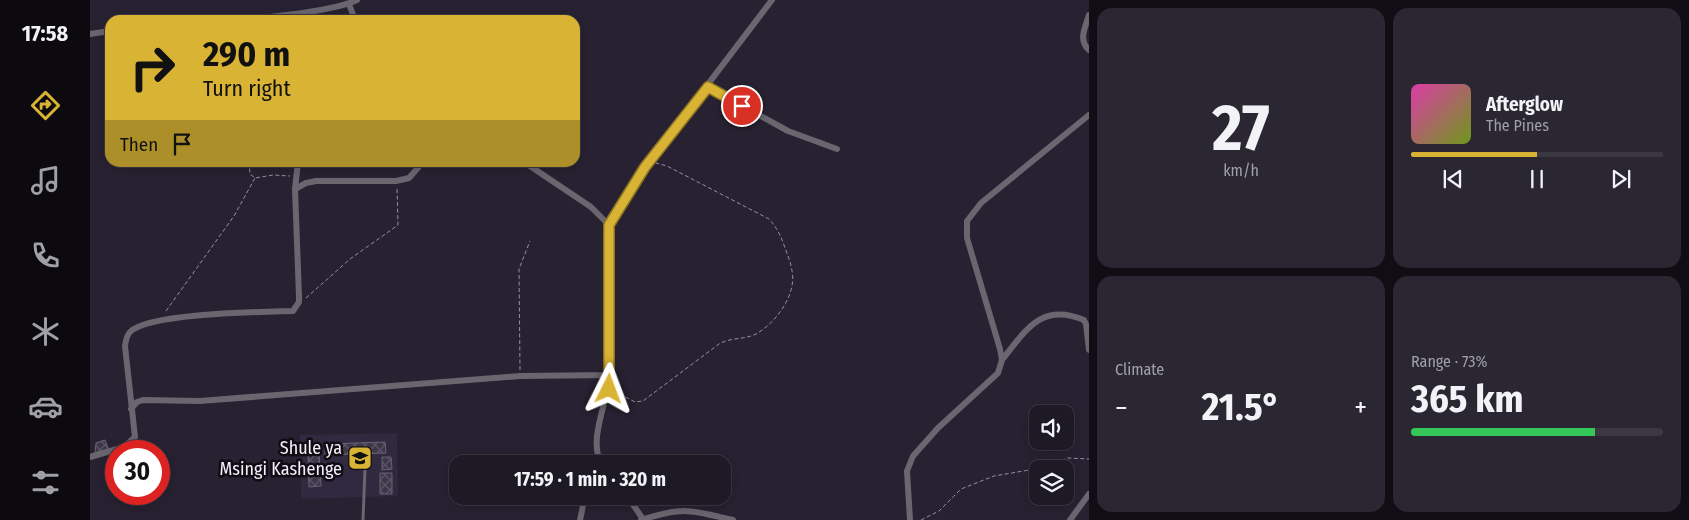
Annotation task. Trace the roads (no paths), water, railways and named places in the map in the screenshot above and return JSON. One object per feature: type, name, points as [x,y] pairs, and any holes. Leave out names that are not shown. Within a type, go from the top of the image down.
[{"type":"street","points":[[273,15],[349,4],[357,0]]},
{"type":"street","points":[[596,455],[596,446],[609,389],[610,375],[609,225],[649,162],[708,87],[772,0]]},
{"type":"street","points":[[349,4],[353,15]]},
{"type":"street","points":[[1089,16],[1082,39],[1089,50]]},
{"type":"street","points":[[90,34],[105,32]]},
{"type":"street","points":[[708,87],[788,131],[837,149]]},
{"type":"street","points":[[910,520],[907,471],[913,456],[938,428],[991,380],[1001,367],[1002,360],[967,238],[967,221],[981,203],[1089,116]]},
{"type":"street","points":[[90,457],[124,447],[134,440],[126,366],[126,337],[134,328],[162,321],[244,312],[293,310],[299,302],[295,189],[297,167]]},
{"type":"street","points":[[295,189],[306,183],[316,181],[396,181],[409,178],[419,167]]},
{"type":"street","points":[[532,167],[584,202],[609,225]]},
{"type":"street","points":[[1002,360],[1035,321],[1054,314],[1084,320],[1089,350]]},
{"type":"street","points":[[131,409],[136,402],[143,400],[208,400],[520,376],[610,375]]},
{"type":"street","points":[[1070,520],[1089,494]]},
{"type":"street","points":[[580,520],[583,505]]},
{"type":"street","points":[[633,505],[642,520],[661,513],[684,509],[733,520]]},
{"type":"lane","points":[[363,520],[365,470]]},
{"type":"place","name":"Shule ya Msingi Kashenge","points":[[360,458]]}]
